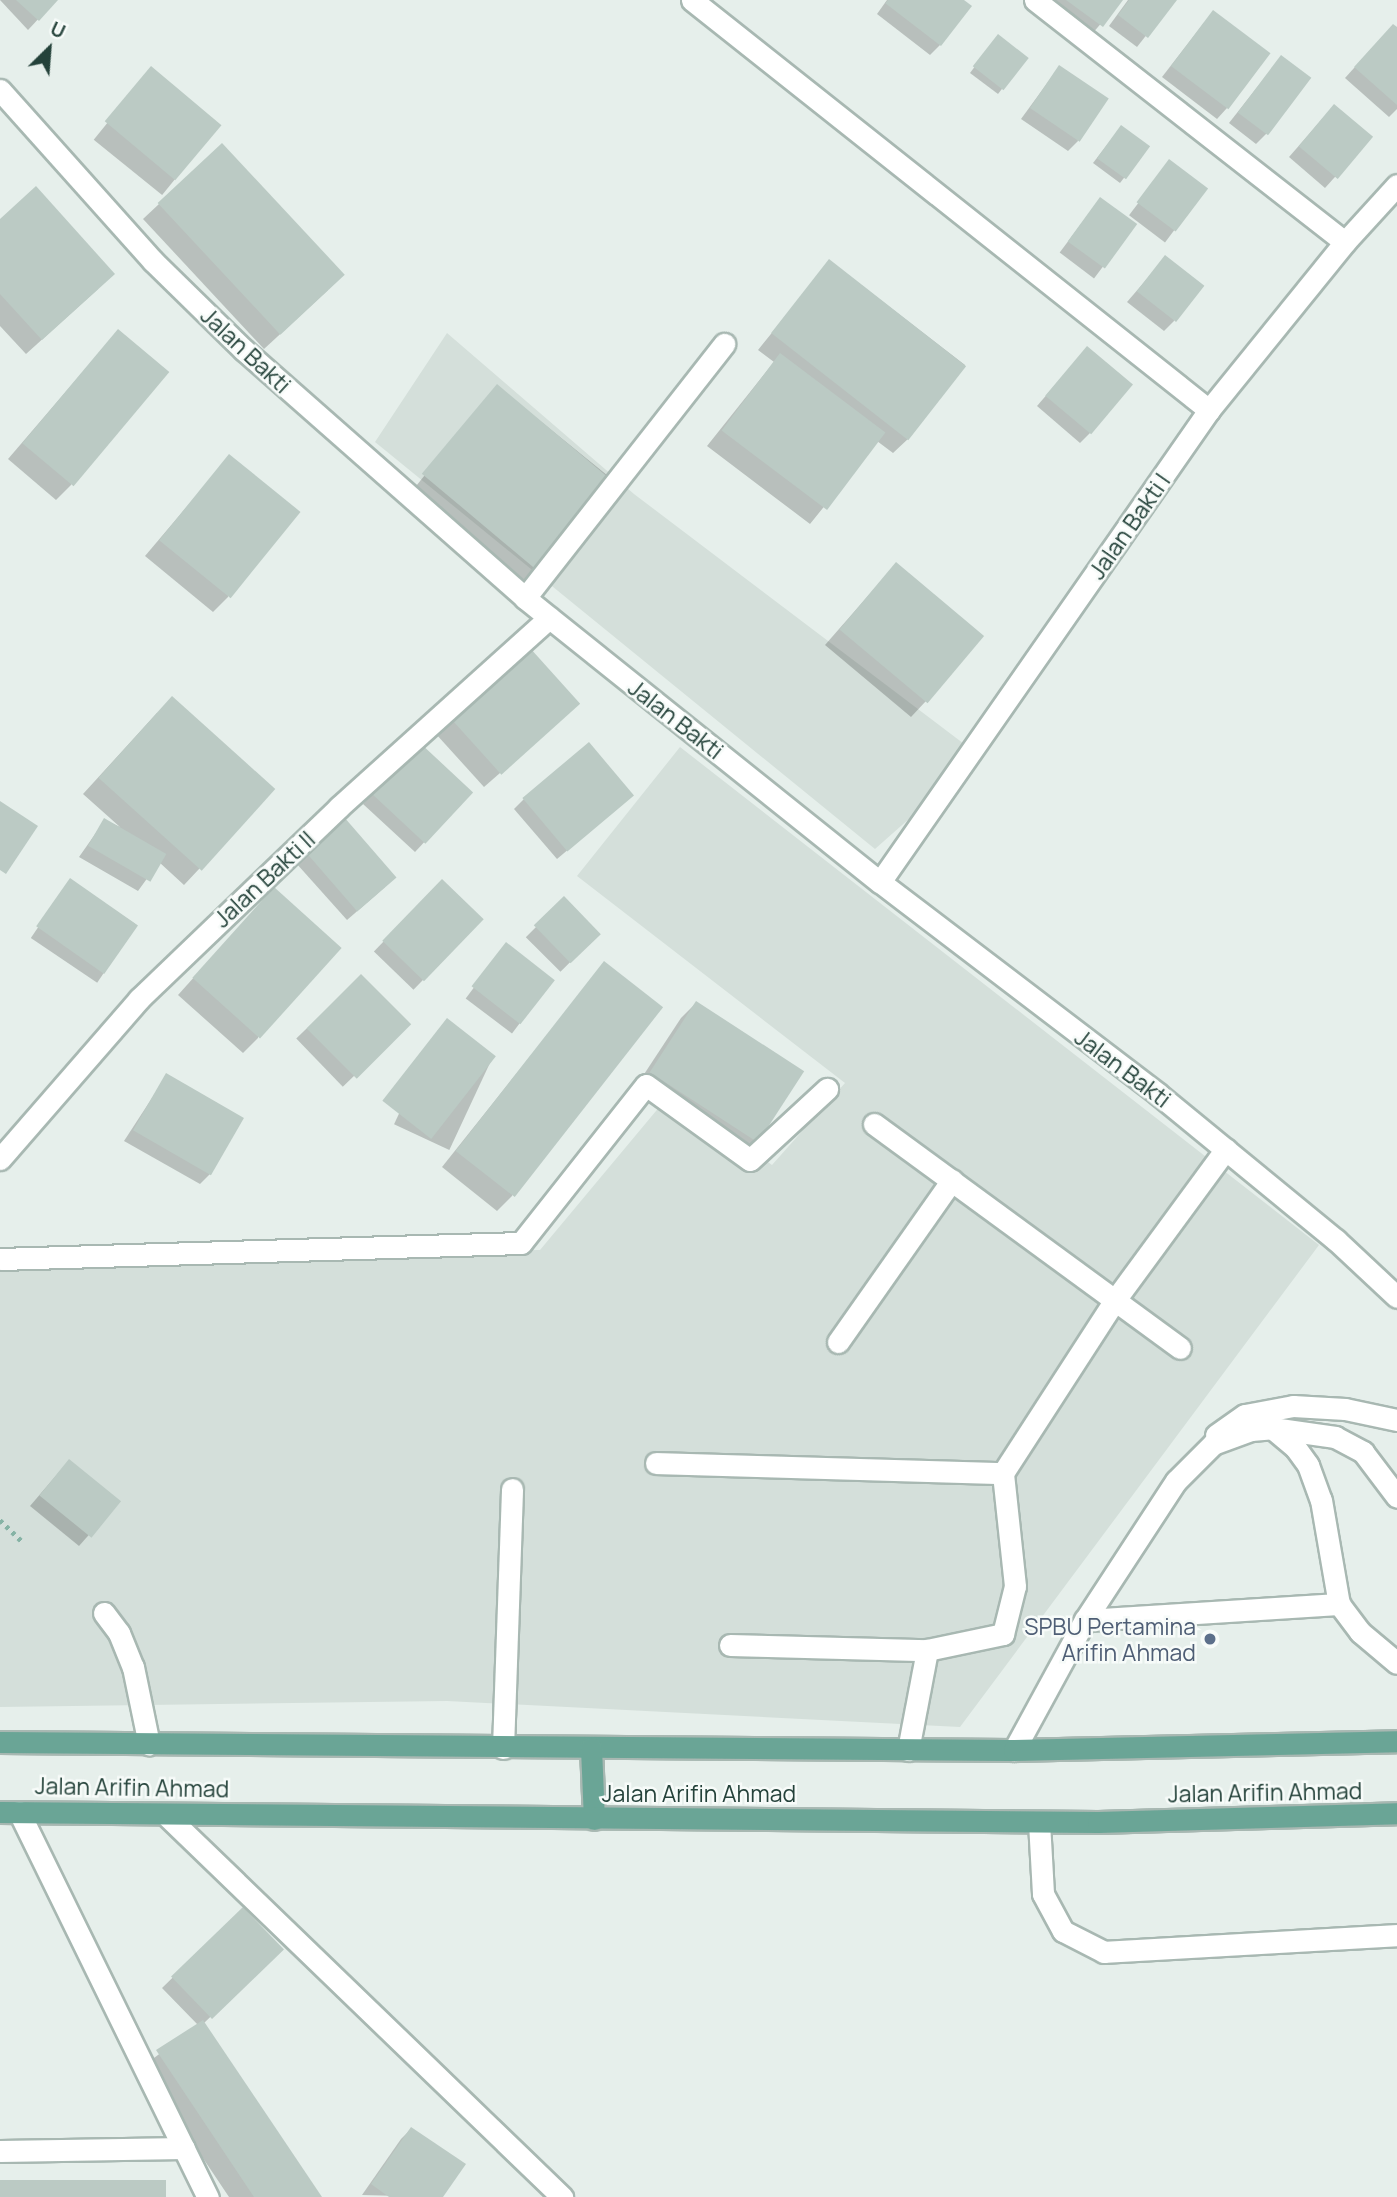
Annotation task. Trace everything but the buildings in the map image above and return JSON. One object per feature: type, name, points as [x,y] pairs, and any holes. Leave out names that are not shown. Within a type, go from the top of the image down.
[{"type":"main road","name":"Jalan Arifin Ahmad","points":[[0,1742],[1014,1750],[1397,1741]]},
{"type":"main road","points":[[591,1748],[594,1819]]},
{"type":"main road","name":"Jalan Arifin Ahmad","points":[[9,1812],[1040,1822],[1397,1813]]},
{"type":"street","points":[[692,0],[1209,410]]},
{"type":"street","points":[[1035,0],[1345,242]]},
{"type":"street","name":"Jalan Bakti","points":[[0,90],[153,261],[244,350],[525,598],[880,882],[1226,1149],[1397,1297]]},
{"type":"street","name":"Jalan Bakti I","points":[[880,882],[1209,410],[1345,242],[1397,185]]},
{"type":"street","points":[[525,598],[724,344]]},
{"type":"street","name":"Jalan Bakti II","points":[[0,1159],[130,1009],[186,953],[549,618]]},
{"type":"street","points":[[0,1259],[521,1243],[646,1085],[750,1160],[827,1089]]},
{"type":"street","points":[[874,1124],[1180,1348]]},
{"type":"street","points":[[730,1645],[927,1650],[1003,1634],[1015,1586],[1003,1473],[1115,1300],[1226,1149]]},
{"type":"street","points":[[838,1342],[952,1180]]},
{"type":"street","points":[[1014,1750],[1085,1620],[1196,1457],[1225,1425],[1245,1415],[1293,1406],[1345,1409],[1397,1420]]},
{"type":"street","points":[[1196,1457],[1230,1436],[1272,1428],[1335,1437],[1363,1452],[1397,1497]]},
{"type":"street","points":[[1272,1428],[1295,1447],[1313,1477],[1321,1500],[1339,1604],[1360,1632],[1397,1663]]},
{"type":"street","points":[[656,1463],[1003,1473]]},
{"type":"street","points":[[503,1748],[512,1489]]},
{"type":"street","points":[[1085,1620],[1339,1604]]},
{"type":"street","points":[[104,1613],[119,1633],[134,1667],[149,1744]]},
{"type":"street","points":[[908,1750],[927,1650]]},
{"type":"street","points":[[9,1812],[208,2197]]},
{"type":"street","points":[[165,1814],[562,2197]]},
{"type":"street","points":[[1040,1822],[1042,1894],[1063,1931],[1104,1952],[1397,1935]]},
{"type":"street","points":[[0,2151],[184,2148]]},
{"type":"path","points":[[0,1520],[24,1543]]},
{"type":"shaded area","points":[[447,333],[634,494],[980,756],[875,849],[375,442]]},
{"type":"shaded area","points":[[680,747],[1319,1245],[960,1727],[447,1701],[0,1707],[0,1255],[540,1250],[671,1093],[772,1165],[845,1083],[577,876]]},
{"type":"place","name":"SPBU Pertamina Arifin Ahmad","points":[[1210,1639]]}]
